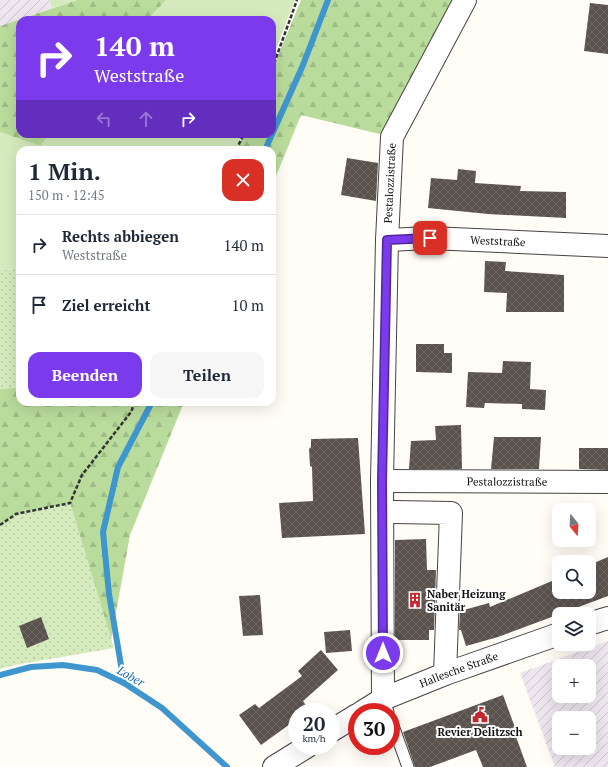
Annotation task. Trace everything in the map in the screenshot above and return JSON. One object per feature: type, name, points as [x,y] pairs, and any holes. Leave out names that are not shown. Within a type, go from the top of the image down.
[{"type":"street","name":"Pestalozzistraße","points":[[386,703],[382,481],[387,240],[392,137],[464,0]]},
{"type":"street","name":"Weststraße","points":[[387,240],[430,238],[608,246]]},
{"type":"street","name":"Pestalozzistraße","points":[[382,481],[608,482]]},
{"type":"street","points":[[394,512],[451,513],[445,674]]},
{"type":"street","points":[[596,622],[608,618]]},
{"type":"street","name":"Hallesche Straße","points":[[390,703],[445,674],[552,636]]},
{"type":"street","points":[[274,767],[293,755]]},
{"type":"lane","points":[[400,745],[408,767]]},
{"type":"path","points":[[276,58],[297,0]]},
{"type":"path","points":[[0,525],[16,514],[70,503],[82,475],[131,412],[133,406]]},
{"type":"shaded area","points":[[0,0],[49,0],[52,8],[29,16],[16,16],[16,20],[0,26]]},
{"type":"shaded area","points":[[608,641],[608,767],[555,767],[520,673],[552,661],[552,703],[596,703],[596,659],[558,659],[580,651],[596,651],[596,645]]},
{"type":"green space","points":[[49,0],[77,0],[52,8]]},
{"type":"green space","points":[[77,0],[166,0],[151,16],[30,16]]},
{"type":"green space","points":[[166,0],[295,0],[276,49],[276,16],[151,16]]},
{"type":"green space","points":[[301,0],[465,0],[392,137],[301,115],[276,176],[276,146],[238,146],[242,138],[276,138],[276,61]]},
{"type":"green space","points":[[16,21],[16,138],[0,132],[0,26]]},
{"type":"green space","points":[[0,132],[40,146],[16,146],[16,269],[0,270]]},
{"type":"green space","points":[[17,138],[47,138],[40,146]]},
{"type":"green space","points":[[47,138],[240,138],[238,146],[40,146]]},
{"type":"green space","points":[[16,269],[16,387],[0,389],[0,270]]},
{"type":"green space","points":[[16,387],[16,406],[182,406],[130,535],[111,640],[70,503],[16,514],[0,525],[0,389]]},
{"type":"green space","points":[[70,503],[114,648],[15,665],[0,669],[0,525],[16,514]]},
{"type":"building","points":[[590,3],[608,5],[608,54],[584,51]]},
{"type":"building","points":[[347,158],[378,163],[376,201],[341,195]]},
{"type":"building","points":[[458,169],[476,171],[475,183],[521,186],[520,191],[566,192],[566,218],[488,214],[428,208],[431,178],[457,180]]},
{"type":"building","points":[[485,261],[506,262],[505,271],[564,275],[564,312],[506,312],[507,293],[484,292]]},
{"type":"building","points":[[416,344],[444,344],[444,353],[452,353],[452,373],[416,372]]},
{"type":"building","points":[[503,361],[531,362],[530,389],[546,390],[545,410],[522,409],[522,404],[485,403],[484,408],[466,407],[468,372],[502,373]]},
{"type":"building","points":[[461,425],[462,469],[409,469],[411,441],[436,440],[435,426]]},
{"type":"building","points":[[494,437],[541,437],[539,469],[491,469]]},
{"type":"building","points":[[358,438],[365,534],[282,538],[279,503],[313,501],[312,467],[310,466],[309,449],[311,447],[311,439]]},
{"type":"building","points":[[579,448],[608,448],[608,470],[579,469]]},
{"type":"building","name":"Naber Heizung Sanitär","points":[[426,539],[427,570],[436,570],[434,630],[429,630],[429,640],[395,640],[395,540]]},
{"type":"building","points":[[608,557],[608,596],[578,607],[552,607],[552,617],[498,637],[466,646],[461,630],[459,630],[460,611],[489,603],[490,607],[552,581],[552,599],[596,599],[596,562]]},
{"type":"building","points":[[260,595],[263,635],[243,636],[239,596]]},
{"type":"building","points":[[41,617],[49,639],[27,648],[19,626]]},
{"type":"building","points":[[350,630],[352,651],[326,653],[324,632]]},
{"type":"building","points":[[321,650],[338,670],[303,701],[304,703],[288,703],[288,726],[261,745],[239,715],[255,704],[259,708],[302,676],[298,671]]},
{"type":"building","name":"Revier Delitzsch","points":[[503,695],[517,733],[515,734],[527,767],[483,767],[476,750],[430,767],[415,767],[403,732]]},
{"type":"waterway","points":[[276,125],[303,65],[328,0]]},
{"type":"waterway","points":[[267,146],[270,138]]},
{"type":"waterway","points":[[124,683],[109,594],[103,532],[118,467],[150,406]]},
{"type":"waterway","name":"Lober","points":[[0,675],[31,667],[63,665],[97,670],[124,683],[162,708],[227,767]]},
{"type":"place","name":"Naber Heizung Sanitär","points":[[415,600]]},
{"type":"place","name":"Revier Delitzsch","points":[[480,715]]},
{"type":"route","points":[[383,653],[382,481],[387,240],[430,238]]}]
